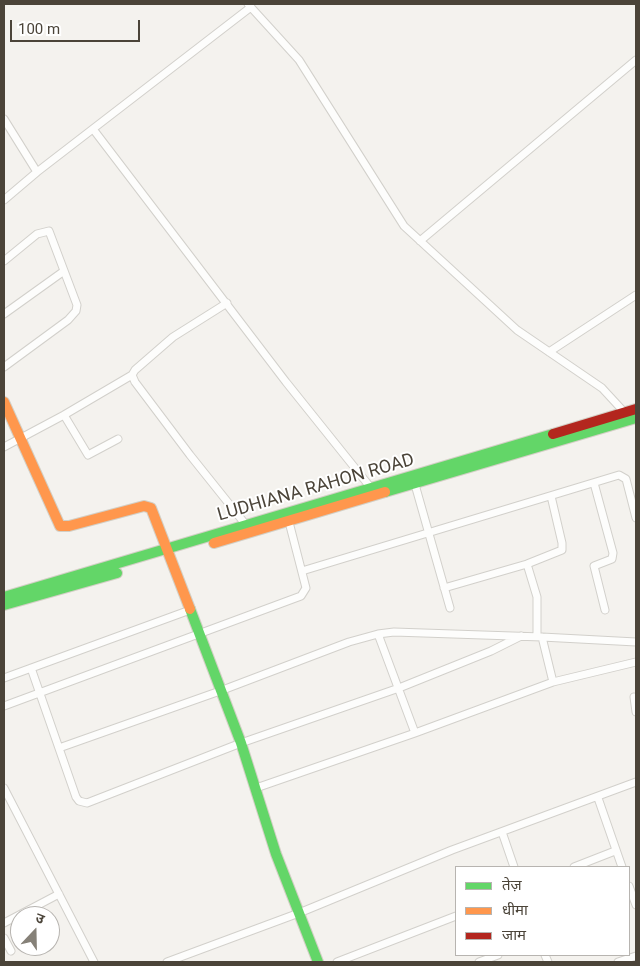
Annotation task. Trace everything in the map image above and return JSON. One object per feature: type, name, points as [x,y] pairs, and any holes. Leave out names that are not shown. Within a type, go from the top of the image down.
[{"type":"main road","points":[[4,402],[50,500],[60,526],[69,526],[148,506],[155,516],[241,743],[276,854],[318,962]]},
{"type":"main road","name":"LUDHIANA RAHON ROAD","points":[[4,597],[169,552],[289,522],[414,481],[632,415]]},
{"type":"main road","name":"LUDHIANA RAHON ROAD","points":[[4,605],[246,525],[371,488],[414,481]]},
{"type":"street","points":[[4,200],[250,5],[299,60],[404,226],[518,330],[548,352],[577,368],[632,415]]},
{"type":"street","points":[[420,241],[636,60]]},
{"type":"street","points":[[4,119],[37,172]]},
{"type":"street","points":[[93,129],[286,382],[371,488]]},
{"type":"street","points":[[4,261],[37,234],[49,231],[77,305],[76,311],[4,367]]},
{"type":"street","points":[[4,314],[64,271]]},
{"type":"street","points":[[548,352],[636,295]]},
{"type":"street","points":[[4,447],[64,415],[132,375],[135,370],[173,337],[227,303]]},
{"type":"street","points":[[132,375],[135,382],[201,470],[246,525]]},
{"type":"street","points":[[64,415],[88,456],[118,439]]},
{"type":"street","points":[[302,571],[619,475],[624,476],[636,518]]},
{"type":"street","points":[[414,481],[450,608]]},
{"type":"street","points":[[594,483],[613,553],[612,559],[594,566],[605,610]]},
{"type":"street","points":[[444,588],[527,564],[562,550],[550,496]]},
{"type":"street","points":[[4,706],[301,596],[306,588],[289,522]]},
{"type":"street","points":[[527,564],[536,597],[540,637],[553,682]]},
{"type":"street","points":[[4,678],[190,610]]},
{"type":"street","points":[[59,748],[220,691],[349,642],[378,634],[394,632],[636,642]]},
{"type":"street","points":[[378,634],[415,733]]},
{"type":"street","points":[[31,668],[76,797],[79,801],[87,803],[241,743],[398,688],[491,651],[521,636]]},
{"type":"street","points":[[256,788],[415,733],[553,682],[636,662]]},
{"type":"street","points":[[634,696],[636,712]]},
{"type":"street","points":[[167,962],[186,959],[452,850],[598,798],[636,782]]},
{"type":"street","points":[[4,788],[94,962]]},
{"type":"street","points":[[598,798],[622,866]]},
{"type":"street","points":[[502,832],[514,866]]},
{"type":"street","points":[[577,866],[615,851]]},
{"type":"street","points":[[630,890],[633,904]]},
{"type":"street","points":[[4,923],[59,894]]},
{"type":"street","points":[[337,962],[455,916]]},
{"type":"street","points":[[4,938],[10,949]]},
{"type":"street","points":[[479,962],[494,956]]},
{"type":"street","points":[[618,962],[636,956]]},
{"type":"traffic: fast","points":[[385,492],[636,418]]},
{"type":"traffic: fast","points":[[4,597],[553,434]]},
{"type":"traffic: fast","points":[[4,605],[117,573]]},
{"type":"traffic: fast","points":[[190,609],[241,743],[276,854],[318,962]]},
{"type":"traffic: slow","points":[[4,402],[60,526],[69,526],[144,506],[151,508],[190,609]]},
{"type":"traffic: slow","points":[[214,543],[385,492]]},
{"type":"traffic: jam","points":[[553,434],[636,409]]}]
